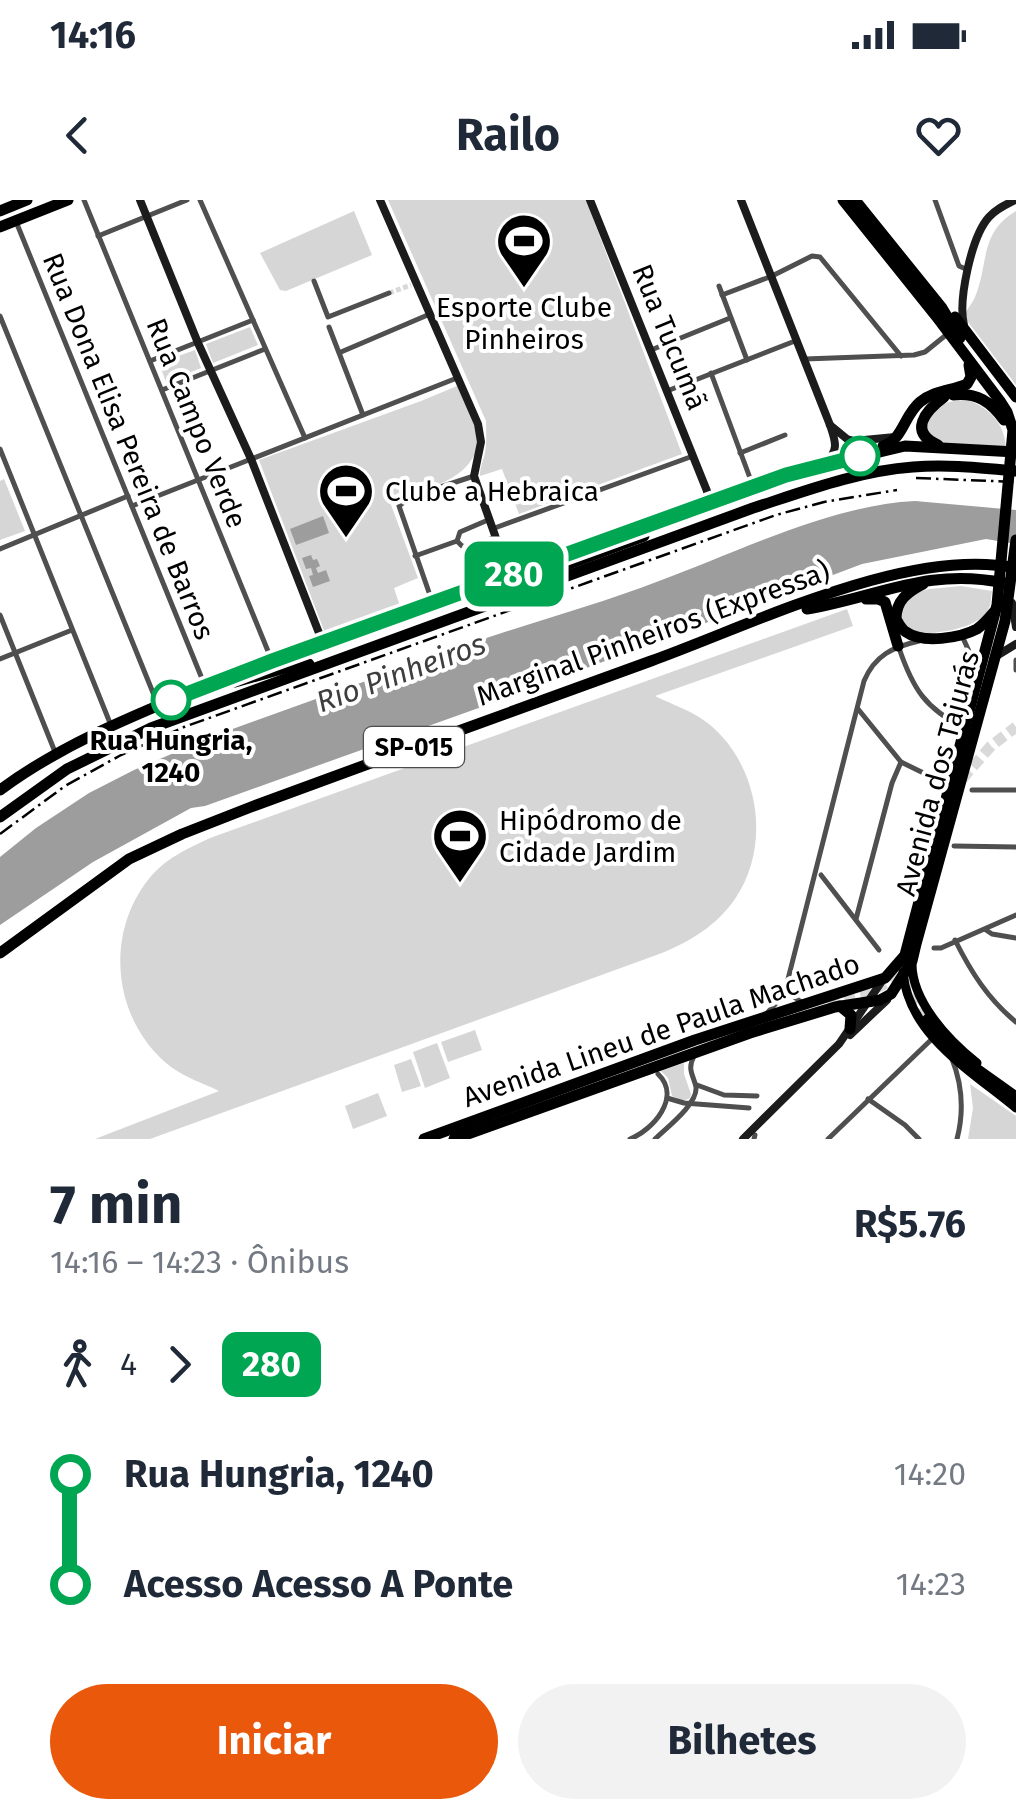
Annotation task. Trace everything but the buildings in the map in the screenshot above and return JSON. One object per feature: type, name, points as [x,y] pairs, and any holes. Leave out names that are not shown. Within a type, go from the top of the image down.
[{"type":"highway","points":[[0,227],[68,200]]},
{"type":"highway","points":[[850,200],[1012,398]]},
{"type":"highway","points":[[850,200],[966,356],[1012,398]]},
{"type":"highway","points":[[0,211],[23,201]]},
{"type":"highway","points":[[891,249],[985,378],[1012,398]]},
{"type":"highway","points":[[942,308],[969,335],[1012,398],[1014,446],[1006,599]]},
{"type":"highway","points":[[942,308],[1016,413]]},
{"type":"highway","points":[[860,456],[890,444],[923,400],[970,382],[966,356]]},
{"type":"highway","points":[[898,436],[908,432],[926,404],[970,394],[984,400],[1000,415],[1014,446]]},
{"type":"highway","points":[[944,397],[929,410],[922,426],[926,439],[947,448]]},
{"type":"highway","points":[[2,785],[158,705],[321,640],[690,511],[711,498],[906,446],[1014,446]]},
{"type":"highway","points":[[881,452],[1016,461]]},
{"type":"highway","points":[[0,817],[68,769],[151,728],[752,508],[842,480],[917,466],[1016,471]]},
{"type":"highway","points":[[516,596],[530,578],[680,522],[690,511]]},
{"type":"highway","points":[[896,619],[905,632],[927,638],[962,635],[978,628],[1006,599],[1016,540]]},
{"type":"highway","name":"Marginal Pinheiros (Expressa)","points":[[0,953],[119,865],[182,834],[773,614],[874,581],[928,568],[974,564],[1016,568]]},
{"type":"highway","points":[[773,614],[935,578],[972,578],[1006,599]]},
{"type":"highway","points":[[898,646],[898,607],[906,594],[935,578]]},
{"type":"highway","name":"Avenida dos Tajurás","points":[[905,965],[992,662],[1006,599]]},
{"type":"highway","name":"Avenida dos Tajurás","points":[[905,965],[964,728],[1006,599]]},
{"type":"highway","points":[[837,602],[882,600],[898,646]]},
{"type":"highway","points":[[188,693],[292,666],[323,664]]},
{"type":"highway","name":"Avenida Lineu de Paula Machado","points":[[424,1139],[766,1015],[885,978],[905,965]]},
{"type":"highway","name":"Avenida Lineu de Paula Machado","points":[[454,1139],[750,1032],[838,1007],[888,998],[905,965]]},
{"type":"highway","points":[[848,991],[856,992],[857,996],[838,1007],[851,1015],[850,1029]]},
{"type":"highway","points":[[638,1074],[732,1032],[820,1004]]},
{"type":"highway","points":[[928,1019],[957,1055],[1016,1094]]},
{"type":"highway","points":[[651,1056],[681,1052]]},
{"type":"main road","points":[[905,965],[911,990],[953,1040],[1016,1094]]},
{"type":"main road","points":[[905,965],[912,978],[912,1006],[934,1037],[962,1073],[1016,1108]]},
{"type":"main road","points":[[888,998],[912,1006]]},
{"type":"street","name":"Rua Campo Verde","points":[[84,200],[272,661]]},
{"type":"street","points":[[140,200],[251,459],[321,640]]},
{"type":"street","points":[[98,236],[187,200]]},
{"type":"street","points":[[200,200],[305,438]]},
{"type":"street","points":[[380,200],[480,434],[474,476],[509,576]]},
{"type":"street","name":"Rua Tucumã","points":[[590,200],[711,498]]},
{"type":"street","points":[[741,200],[836,444],[829,460],[817,467]]},
{"type":"street","points":[[935,200],[959,266],[968,270]]},
{"type":"street","points":[[969,335],[962,314],[968,270],[984,224],[1012,201]]},
{"type":"street","name":"Rua Dona Elisa Pereira de Barros","points":[[16,221],[205,686]]},
{"type":"street","points":[[722,294],[812,256],[820,257],[901,356]]},
{"type":"street","points":[[314,281],[328,317],[390,294]]},
{"type":"street","points":[[719,286],[747,360]]},
{"type":"street","points":[[340,352],[430,314]]},
{"type":"street","points":[[0,316],[158,705]]},
{"type":"street","points":[[651,350],[730,318]]},
{"type":"street","points":[[150,361],[253,320]]},
{"type":"street","points":[[329,327],[364,415]]},
{"type":"street","points":[[805,359],[925,352],[948,332]]},
{"type":"street","points":[[667,390],[798,340]]},
{"type":"street","points":[[162,390],[266,349]]},
{"type":"street","points":[[711,372],[750,481],[748,489]]},
{"type":"street","points":[[132,506],[457,378]]},
{"type":"street","points":[[830,425],[854,441],[898,436]]},
{"type":"street","points":[[740,453],[785,435]]},
{"type":"street","points":[[0,449],[111,726]]},
{"type":"street","points":[[457,541],[465,547],[492,529],[693,456]]},
{"type":"street","points":[[0,473],[8,470]]},
{"type":"street","points":[[433,604],[400,504],[410,497],[474,476]]},
{"type":"street","points":[[0,549],[128,496]]},
{"type":"street","points":[[457,541],[460,532],[492,529]]},
{"type":"street","points":[[416,556],[457,541]]},
{"type":"street","points":[[1006,599],[1016,627]]},
{"type":"street","points":[[0,616],[56,754]]},
{"type":"street","points":[[0,659],[72,630]]},
{"type":"street","points":[[962,635],[979,674]]},
{"type":"street","points":[[766,1015],[780,999],[788,978],[869,671],[879,657],[898,646],[927,638]]},
{"type":"street","points":[[992,662],[1016,644]]},
{"type":"street","points":[[898,646],[921,697],[964,728]]},
{"type":"street","points":[[1016,660],[1016,670]]},
{"type":"street","points":[[858,709],[901,762],[949,785]]},
{"type":"street","points":[[856,919],[901,762]]},
{"type":"street","points":[[972,790],[1016,790]]},
{"type":"street","points":[[954,846],[1016,847]]},
{"type":"street","points":[[821,875],[879,950]]},
{"type":"street","points":[[934,948],[1016,915]]},
{"type":"street","points":[[995,924],[1006,936]]},
{"type":"street","points":[[985,929],[1016,938]]},
{"type":"street","points":[[955,940],[978,981],[1016,1022]]},
{"type":"street","points":[[788,978],[789,993],[803,1003]]},
{"type":"street","points":[[839,1044],[885,978]]},
{"type":"street","points":[[743,1139],[755,1136],[839,1044],[888,998]]},
{"type":"street","points":[[828,1139],[934,1037]]},
{"type":"street","points":[[696,1053],[690,1066],[696,1085],[724,1095],[757,1096]]},
{"type":"street","points":[[957,1139],[962,1073]]},
{"type":"street","points":[[630,1139],[650,1127],[666,1098],[665,1081],[658,1074]]},
{"type":"street","points":[[655,1139],[691,1104],[696,1085]]},
{"type":"street","points":[[666,1098],[679,1103],[749,1108]]},
{"type":"street","points":[[868,1100],[918,1139]]},
{"type":"shaded area","name":"Esporte Clube Pinheiros","points":[[388,200],[586,200],[682,454],[519,514],[502,469],[480,476],[486,449],[486,421]]},
{"type":"shaded area","points":[[354,211],[372,255],[286,291],[280,290],[260,253]]},
{"type":"shaded area","points":[[1016,211],[1016,385],[965,318],[979,285],[990,239]]},
{"type":"shaded area","points":[[250,327],[258,345],[213,363],[206,344]]},
{"type":"shaded area","points":[[195,350],[201,368],[166,382],[159,363]]},
{"type":"shaded area","name":"Clube a Hebraica","points":[[457,386],[476,431],[471,460],[449,480],[390,502],[418,578],[394,588],[400,606],[325,633],[259,460]]},
{"type":"shaded area","points":[[969,400],[995,418],[1006,448],[939,443],[928,437],[925,425],[933,412],[947,403]]},
{"type":"shaded area","points":[[4,479],[25,531],[0,540],[0,481]]},
{"type":"shaded area","points":[[961,586],[992,591],[989,608],[976,621],[954,630],[911,633],[899,618],[904,600],[912,594]]},
{"type":"shaded area","points":[[847,609],[853,626],[655,696],[703,719],[726,741],[749,783],[755,807],[754,855],[747,878],[728,908],[703,931],[662,953],[150,1139],[95,1139],[219,1091],[177,1071],[151,1048],[126,1001],[121,949],[126,923],[136,898],[152,875],[172,858],[210,838]]},
{"type":"shaded area","points":[[475,1030],[482,1050],[448,1062],[441,1042]]},
{"type":"shaded area","points":[[437,1043],[450,1078],[425,1088],[413,1052]]},
{"type":"shaded area","points":[[411,1059],[421,1086],[402,1092],[394,1065]]},
{"type":"shaded area","points":[[684,1063],[691,1094],[683,1101],[672,1096],[668,1078],[661,1071]]},
{"type":"shaded area","points":[[970,1084],[1016,1116],[1016,1139],[968,1139],[973,1108]]},
{"type":"shaded area","points":[[378,1093],[387,1116],[353,1129],[345,1106]]},
{"type":"water","name":"Rio Pinheiros","points":[[915,501],[1016,510],[1016,544],[986,539],[862,564],[523,692],[191,808],[93,862],[0,925],[0,857],[89,793],[134,770],[216,735],[463,646],[467,641],[469,644],[612,598],[818,520],[883,504]]},
{"type":"water","points":[[323,516],[329,533],[296,545],[290,529]]},
{"type":"water","points":[[311,555],[320,566],[316,568],[318,573],[326,570],[330,581],[313,587],[311,568],[306,569],[302,558]]},
{"type":"tunnel","points":[[389,293],[411,285]]},
{"type":"tunnel","points":[[962,779],[991,746],[1016,727]]},
{"type":"tunnel","points":[[828,1002],[876,988],[902,972]]},
{"type":"tunnel","points":[[907,978],[928,1019]]},
{"type":"railway","points":[[916,478],[1016,482]]},
{"type":"railway","points":[[0,834],[65,786],[184,727],[776,515],[824,502],[897,490]]},
{"type":"bus line","name":"280","points":[[171,700],[786,475],[860,456]]},
{"type":"place","name":"Esporte Clube Pinheiros","points":[[524,290]]},
{"type":"place","name":"Clube a Hebraica","points":[[346,540]]},
{"type":"place","name":"Rua Hungria, 1240","points":[[171,700]]},
{"type":"place","name":"Hipódromo de Cidade Jardim","points":[[460,885]]}]
